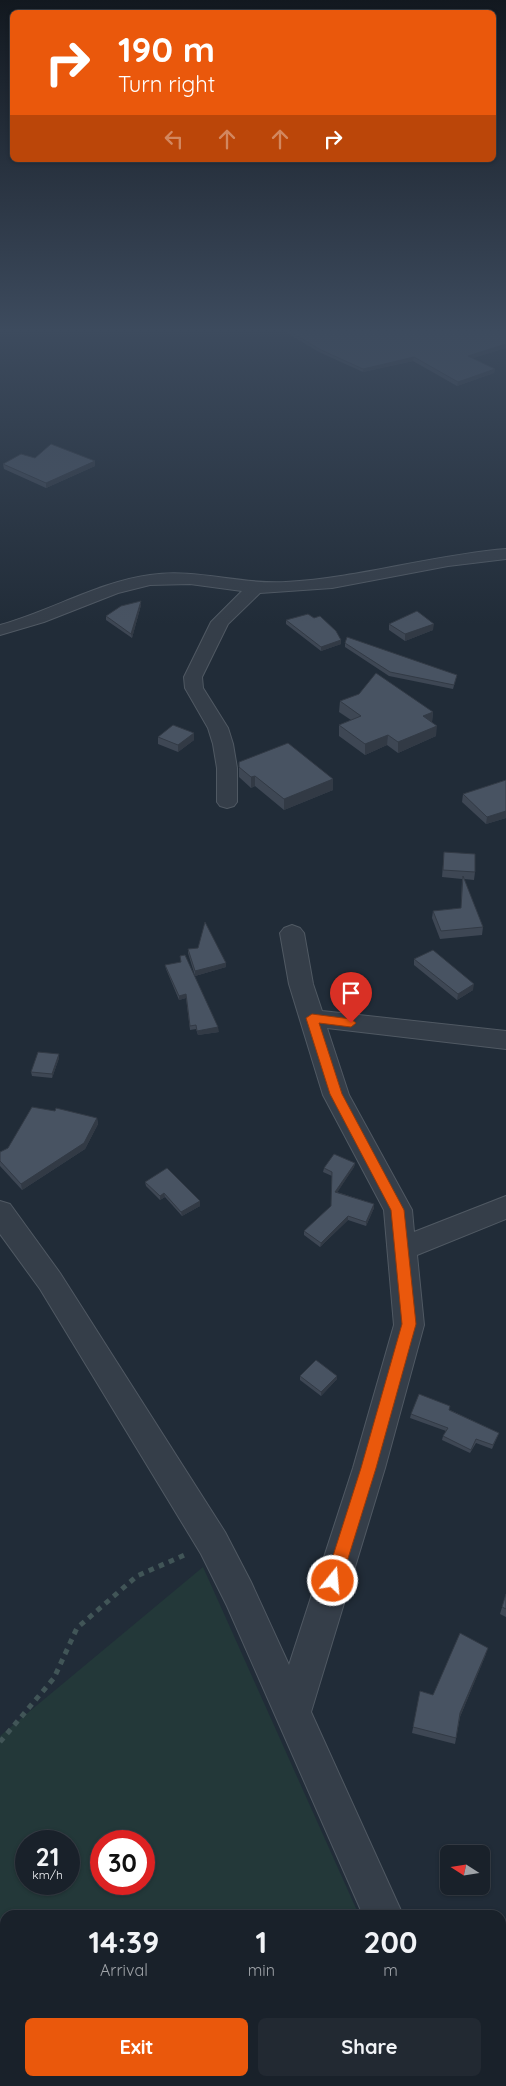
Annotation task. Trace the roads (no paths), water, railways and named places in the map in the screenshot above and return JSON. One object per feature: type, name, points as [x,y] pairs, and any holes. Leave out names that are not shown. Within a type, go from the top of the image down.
[{"type":"street","points":[[0,630],[25,624],[114,589],[151,580],[213,581],[256,587],[307,586],[343,582],[471,557],[506,554]]},
{"type":"street","points":[[227,802],[227,768],[223,744],[218,728],[194,688],[193,677],[220,622],[256,587]]},
{"type":"street","points":[[292,932],[301,984],[336,1094],[398,1210],[409,1324],[369,1468],[292,1713]]},
{"type":"street","points":[[312,1018],[506,1040]]},
{"type":"street","points":[[401,1249],[506,1207]]},
{"type":"street","points":[[0,1212],[50,1281],[213,1542],[239,1594],[381,1910]]}]
